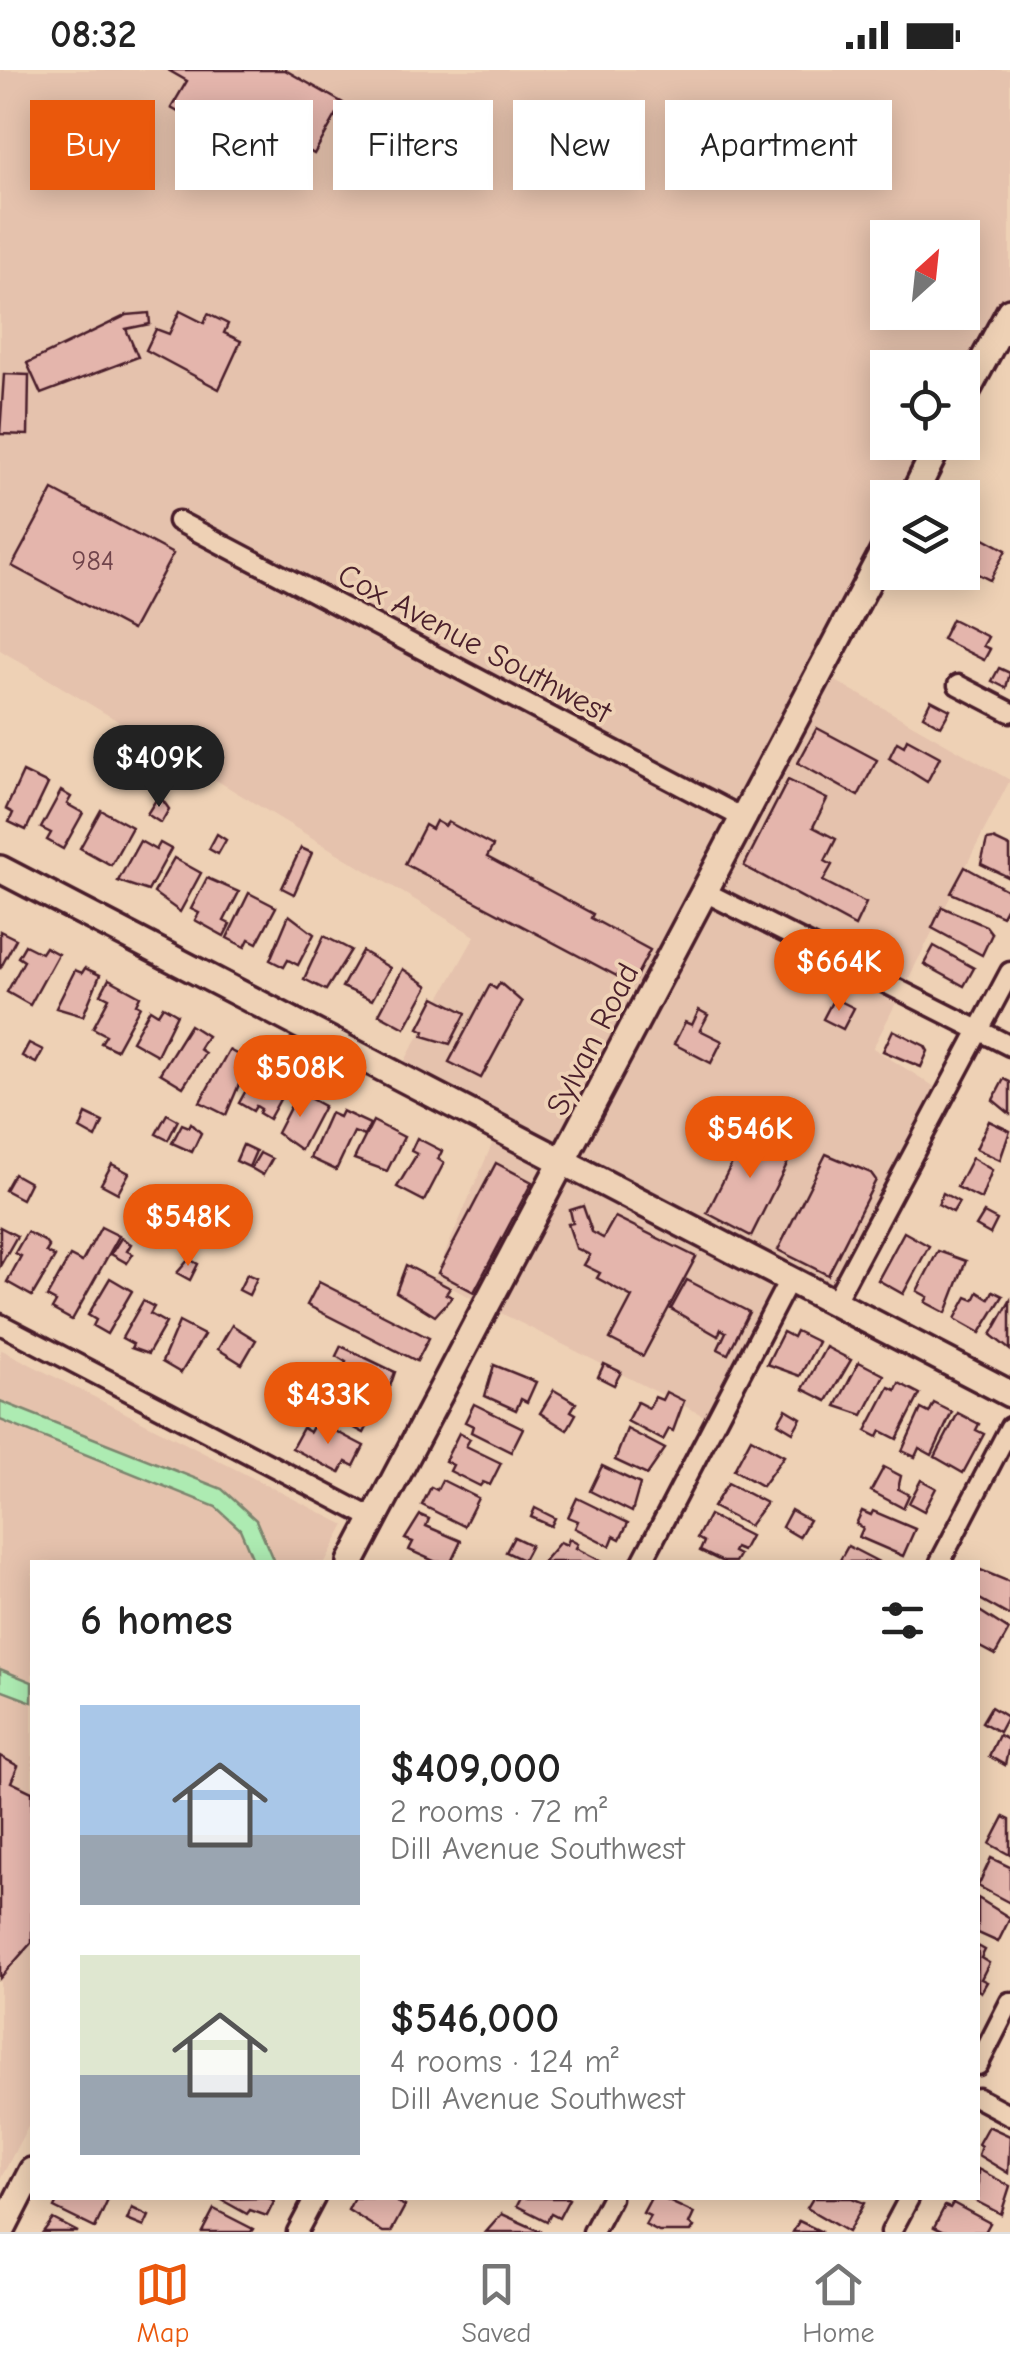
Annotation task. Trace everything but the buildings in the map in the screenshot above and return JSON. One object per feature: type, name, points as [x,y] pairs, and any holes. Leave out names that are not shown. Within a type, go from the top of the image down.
[{"type":"main road","points":[[980,366],[1010,310]]},
{"type":"main road","name":"Sylvan Road","points":[[352,1560],[870,577]]},
{"type":"main road","points":[[0,868],[1010,1394]]},
{"type":"main road","points":[[1,2232],[30,2176]]},
{"type":"street","name":"Cox Avenue Southwest","points":[[178,521],[744,818]]},
{"type":"street","points":[[958,685],[1010,712]]},
{"type":"street","points":[[704,892],[1010,1046]]},
{"type":"street","points":[[834,1303],[1010,972]]},
{"type":"street","points":[[643,1560],[789,1280]]},
{"type":"street","points":[[0,1324],[374,1519]]},
{"type":"street","points":[[941,1560],[1010,1427]]},
{"type":"street","points":[[980,2061],[1010,2002]]},
{"type":"street","points":[[980,2099],[1010,2115]]},
{"type":"street","points":[[297,2232],[314,2200]]},
{"type":"street","points":[[593,2232],[610,2200]]},
{"type":"street","points":[[891,2232],[907,2200]]},
{"type":"shaded area","points":[[0,70],[1010,70],[1010,314],[980,374],[980,350],[870,350],[870,460],[936,460],[926,480],[870,480],[871,590],[827,676],[1010,780],[873,1048],[935,1087],[831,1307],[781,1283],[710,1419],[434,1279],[499,1128],[398,1073],[475,936],[0,650]]},
{"type":"shaded area","points":[[0,1349],[345,1525],[326,1560],[30,1560],[30,2122],[0,2180]]},
{"type":"green space","points":[[0,1401],[222,1489],[256,1520],[273,1560],[253,1560],[240,1529],[216,1507],[0,1420]]},
{"type":"green space","points":[[0,1669],[30,1681],[30,1701],[0,1690]]}]
